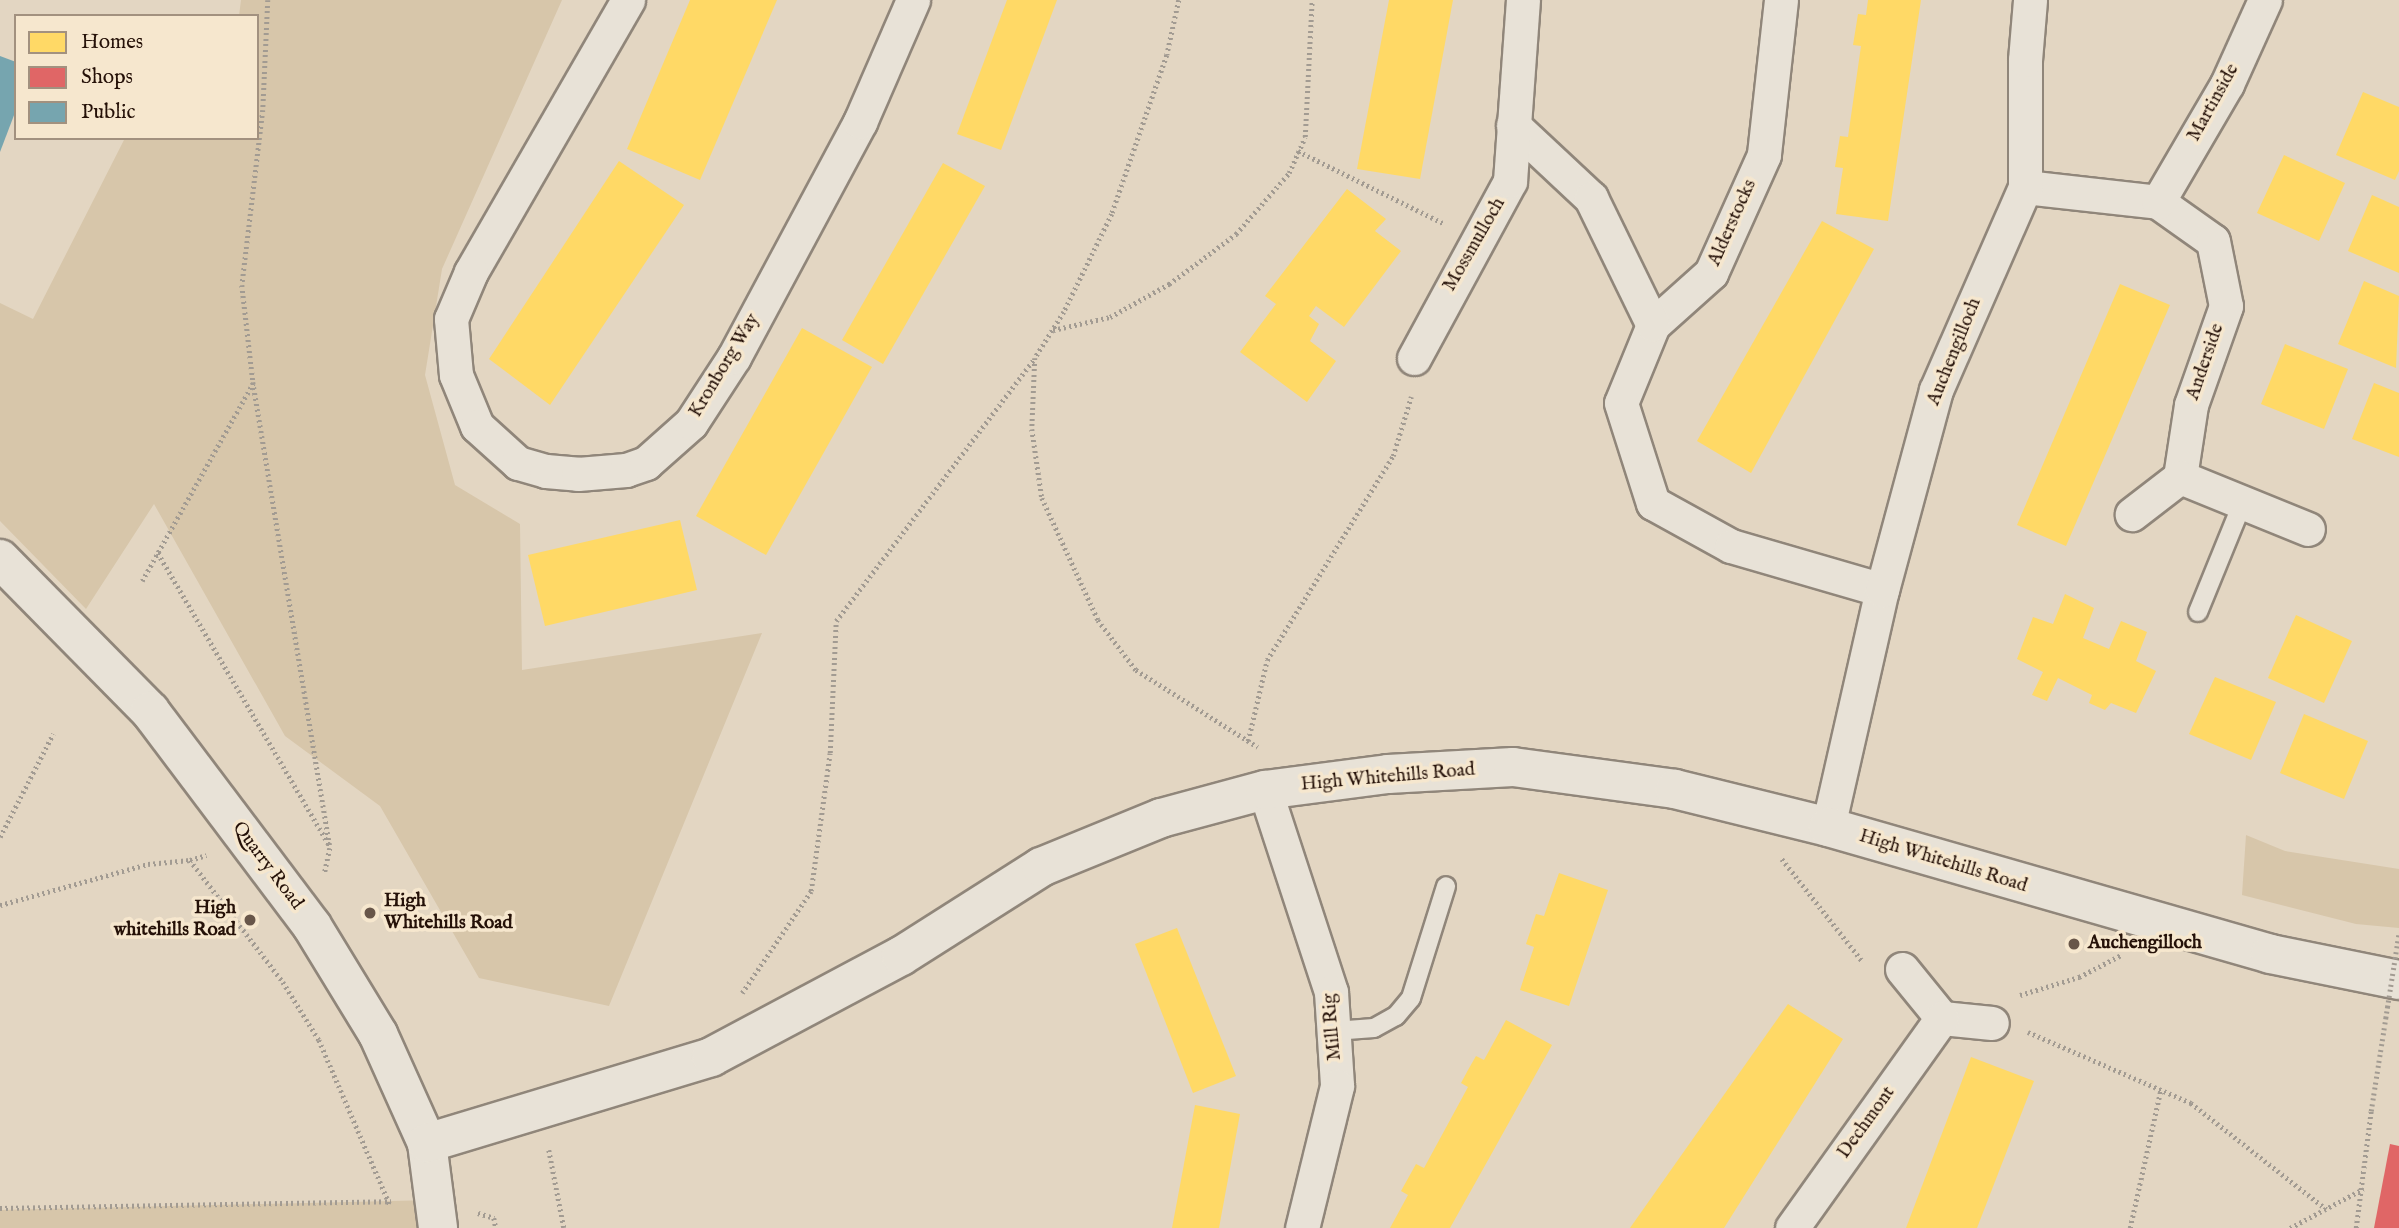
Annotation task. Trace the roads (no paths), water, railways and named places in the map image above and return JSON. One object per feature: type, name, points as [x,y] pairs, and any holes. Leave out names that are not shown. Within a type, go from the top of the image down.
[{"type":"street","name":"Kronborg Way","points":[[628,0],[471,272],[452,319],[456,375],[478,426],[518,463],[546,471],[578,474],[626,470],[646,463],[691,423],[734,358],[860,122],[912,0]]},
{"type":"street","name":"Mossmulloch","points":[[1413,374],[1476,240],[1510,181],[1522,0]]},
{"type":"street","name":"Alderstocks","points":[[1781,0],[1764,155],[1711,273],[1653,325],[1622,403],[1653,503],[1731,546],[1882,590]]},
{"type":"street","name":"Auchengilloch","points":[[1828,827],[1882,590],[1936,390],[2025,187],[2025,60],[2030,0]]},
{"type":"street","name":"Martinside","points":[[2158,202],[2227,84],[2265,0]]},
{"type":"street","points":[[1513,125],[1591,198],[1653,325]]},
{"type":"street","name":"Anderside","points":[[2025,187],[2158,202],[2213,242],[2226,306],[2191,405],[2180,477]]},
{"type":"street","points":[[2132,514],[2180,477],[2308,529]]},
{"type":"street","name":"Quarry Road","points":[[0,559],[150,711],[312,926],[378,1034],[427,1143],[436,1214]]},
{"type":"street","name":"High Whitehills Road","points":[[427,1143],[711,1057],[901,956],[1041,867],[1161,818],[1265,790],[1315,783],[1513,767],[1675,789],[1828,827],[2270,954],[2399,980]]},
{"type":"street","name":"Mill Rig","points":[[1265,790],[1331,992],[1337,1086],[1302,1228]]},
{"type":"street","points":[[1902,969],[1942,1018],[1992,1023]]},
{"type":"street","name":"Dechmont","points":[[1792,1228],[1942,1018]]},
{"type":"lane","points":[[2198,612],[2243,502]]},
{"type":"lane","points":[[1334,1031],[1374,1028],[1396,1016],[1411,998],[1446,886]]},
{"type":"place","name":"High Whitehills Road","points":[[370,913]]},
{"type":"place","name":"High whitehills Road","points":[[250,920]]},
{"type":"place","name":"Auchengilloch","points":[[2074,944]]}]
